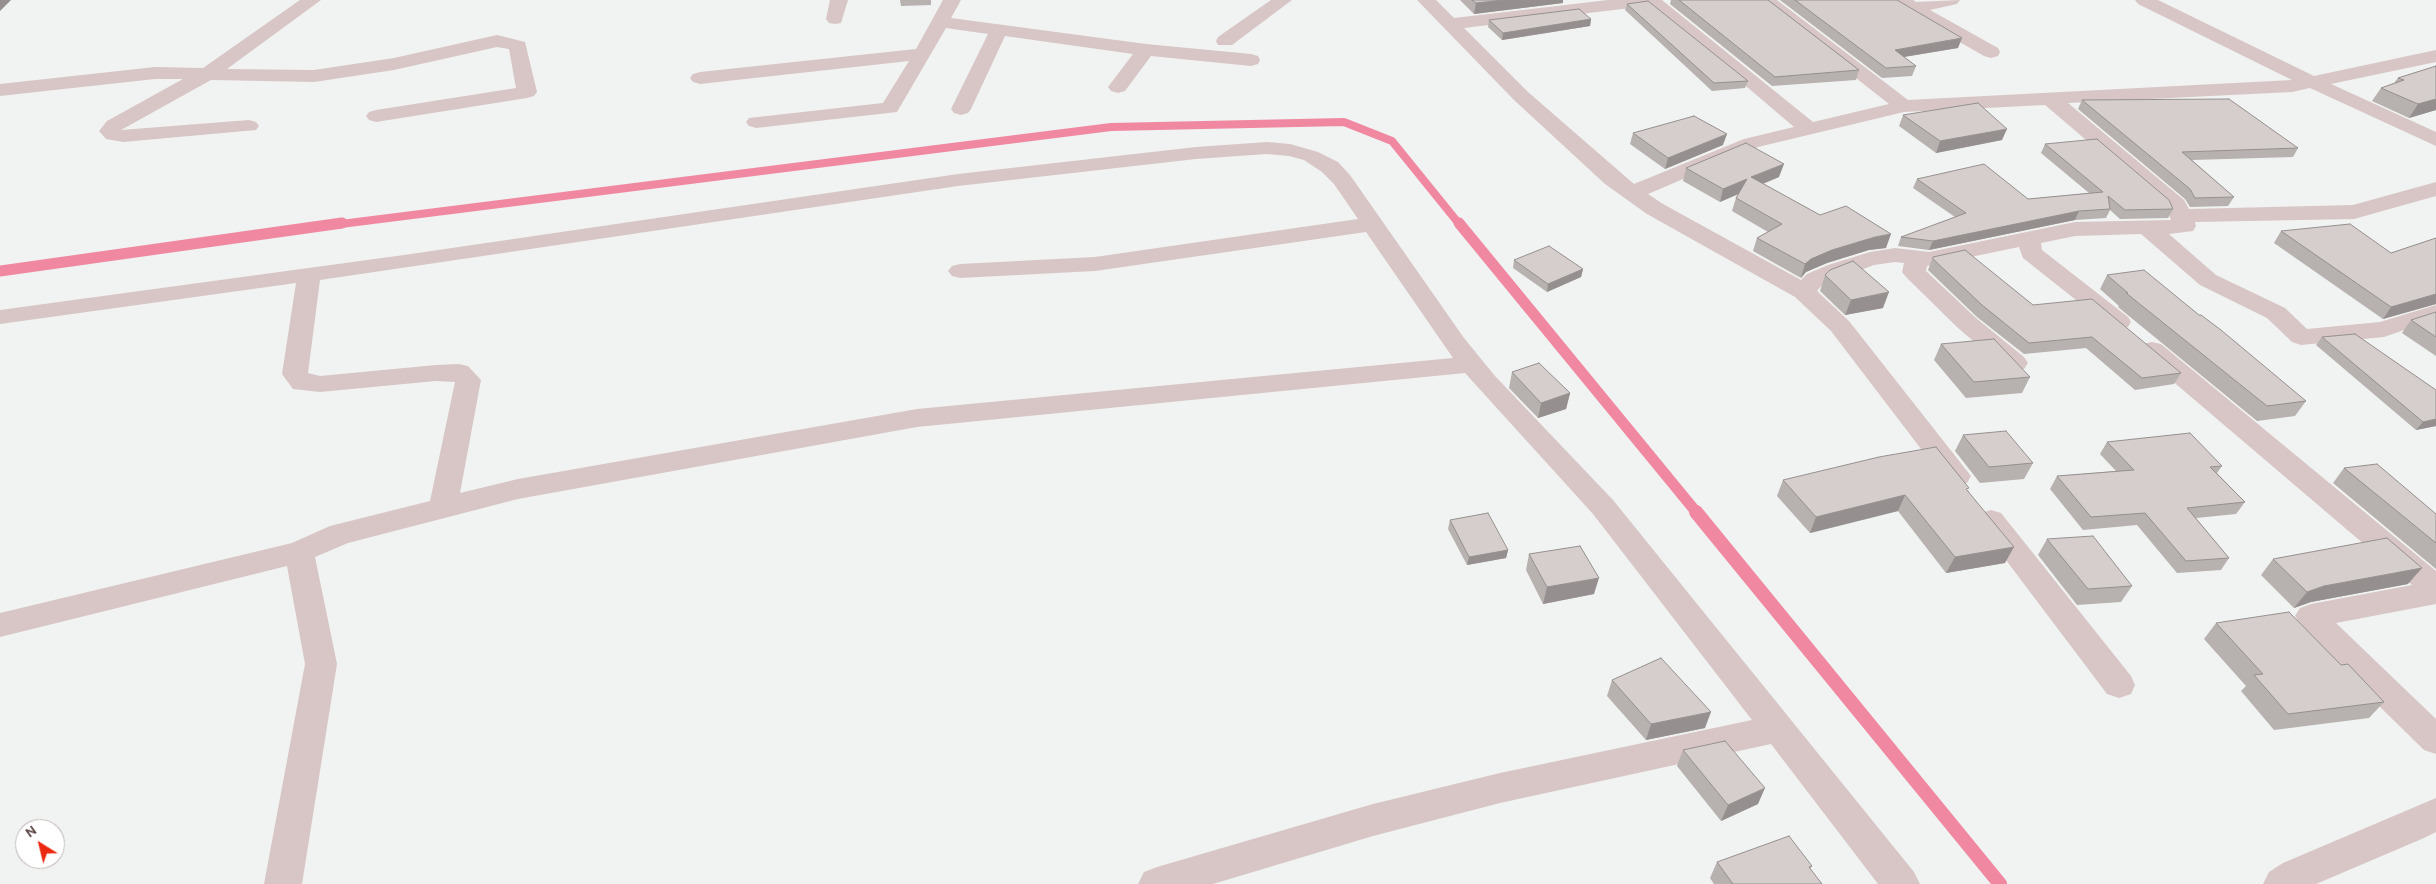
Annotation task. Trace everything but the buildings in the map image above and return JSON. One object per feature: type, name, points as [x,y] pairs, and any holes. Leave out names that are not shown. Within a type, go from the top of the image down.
[{"type":"street","points":[[249,126],[123,136],[113,136],[109,131],[114,125],[207,74],[312,0]]},
{"type":"street","points":[[834,19],[839,0]]},
{"type":"street","points":[[756,122],[890,108],[923,54],[952,0]]},
{"type":"street","points":[[1225,40],[1283,0]]},
{"type":"street","points":[[1426,0],[1452,24],[1521,96],[1613,179],[1634,192],[1655,209],[1804,292],[1840,326],[2119,685]]},
{"type":"street","points":[[1452,24],[1651,0],[1748,77],[1809,130]]},
{"type":"street","points":[[1766,0],[1904,106]]},
{"type":"street","points":[[1906,4],[1951,0]]},
{"type":"street","points":[[2144,0],[2436,140]]},
{"type":"street","points":[[1906,4],[1991,52]]},
{"type":"street","points":[[939,22],[1146,50],[1251,60]]},
{"type":"street","points":[[961,109],[999,30]]},
{"type":"street","points":[[0,90],[155,73],[314,76],[394,64],[497,41],[518,46],[527,92],[376,116]]},
{"type":"street","points":[[1118,87],[1146,50]]},
{"type":"street","points":[[700,78],[778,68],[923,54]]},
{"type":"street","points":[[1634,192],[1751,144],[1904,106],[2274,87],[2312,82],[2436,56]]},
{"type":"street","points":[[1804,292],[1815,280],[1870,259],[1895,255],[1929,259],[2075,229],[2142,227],[2149,229],[2184,226],[2176,205],[2049,98]]},
{"type":"street","points":[[0,317],[404,262],[595,232],[958,180],[1111,161],[1267,148],[1290,150],[1311,156],[1330,167],[1373,224],[1455,344],[1603,508],[1902,884]]},
{"type":"street","points":[[2181,216],[2354,212],[2436,189]]},
{"type":"street","points":[[960,271],[1095,264],[1373,224]]},
{"type":"street","points":[[2149,229],[2176,255],[2208,280],[2276,313],[2301,337],[2384,329],[2436,312]]},
{"type":"street","points":[[2029,239],[2031,253],[2130,332],[2436,588]]},
{"type":"street","points":[[1917,258],[1914,272],[1967,323],[2021,368]]},
{"type":"street","points":[[309,274],[295,374],[302,383],[320,384],[436,372],[459,372],[468,380],[443,508]]},
{"type":"street","points":[[0,625],[299,552],[340,534],[518,489],[917,418],[1472,364]]},
{"type":"street","points":[[283,884],[321,664],[299,552]]},
{"type":"street","points":[[2436,592],[2311,616],[2339,647],[2436,740]]},
{"type":"street","points":[[1157,884],[1372,820],[1500,788],[1777,729]]},
{"type":"street","points":[[2282,884],[2436,814]]},
{"type":"waterway","points":[[333,225],[1111,127],[1344,122],[1392,141],[1460,225]]},
{"type":"waterway","points":[[0,271],[342,223]]},
{"type":"waterway","points":[[1459,223],[1697,513]]},
{"type":"waterway","points":[[1696,512],[2000,884]]}]
